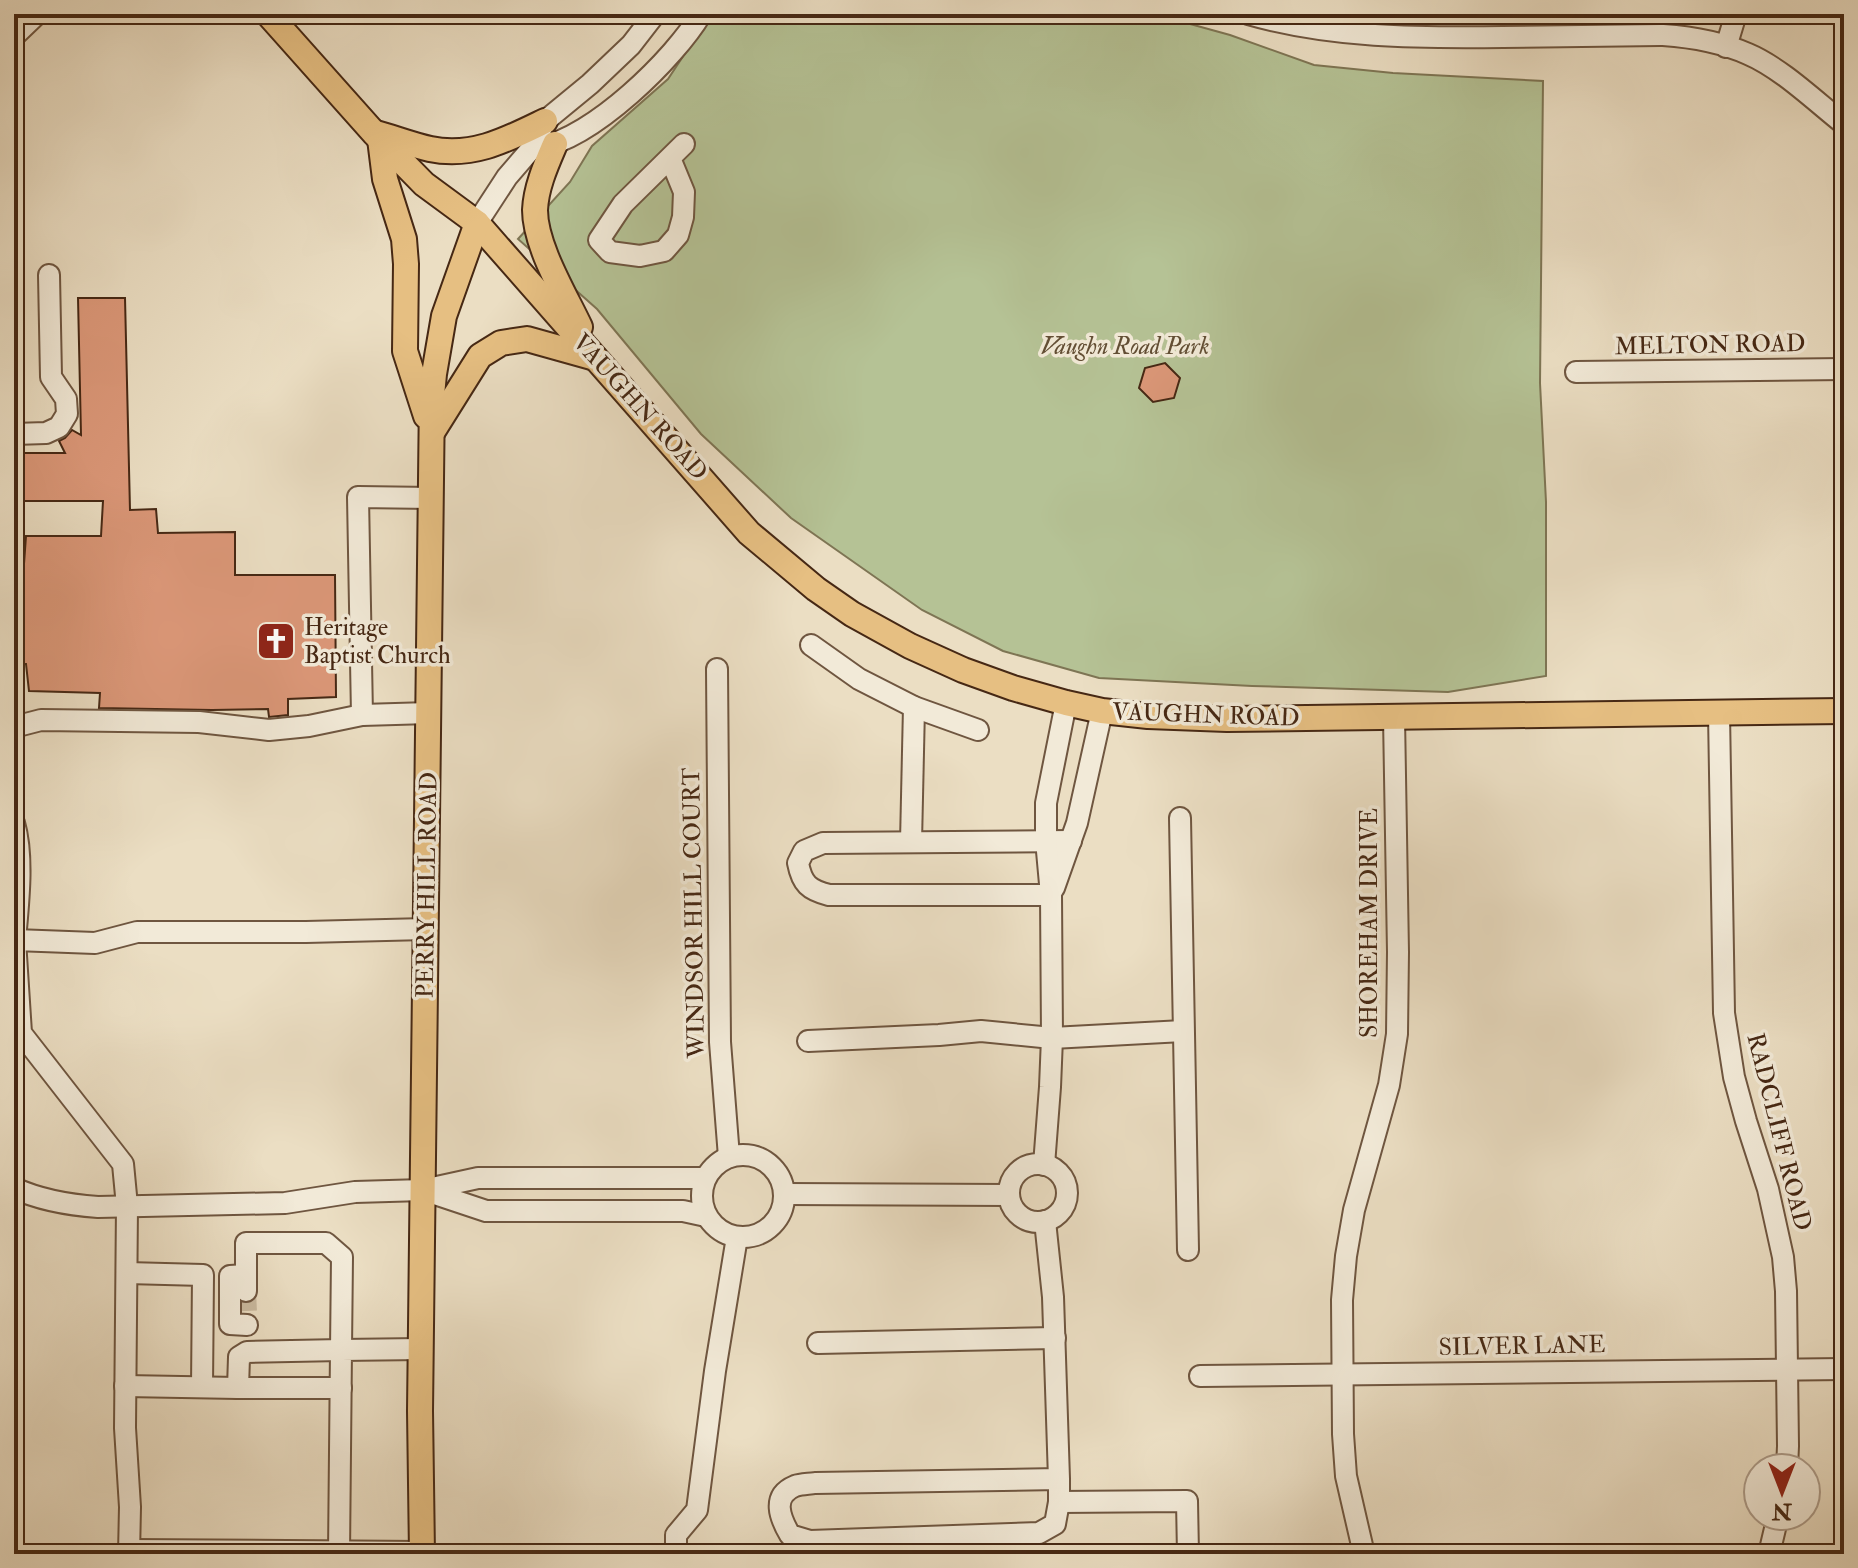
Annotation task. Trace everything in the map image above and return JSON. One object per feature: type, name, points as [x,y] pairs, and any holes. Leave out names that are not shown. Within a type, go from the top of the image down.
[{"type":"main road","name":"VAUGHN ROAD","points":[[268,14],[424,184],[477,223],[749,533],[816,589],[852,614],[910,646],[963,670],[1066,703],[1148,716],[1227,719],[1844,711]]},
{"type":"main road","points":[[432,433],[405,351],[404,239],[385,179],[377,136],[433,150],[466,151],[491,146],[545,121]]},
{"type":"main road","points":[[544,146],[535,211],[541,245],[594,357]]},
{"type":"main road","name":"PERRY HILL ROAD","points":[[422,1553],[421,1349],[434,374],[444,316],[477,223]]},
{"type":"main road","points":[[432,433],[480,356],[501,343],[527,339],[594,357]]},
{"type":"street","points":[[14,36],[37,14]]},
{"type":"street","points":[[544,146],[545,121],[631,45],[655,14]]},
{"type":"street","points":[[477,223],[507,177],[544,146],[597,121],[658,66],[691,30],[701,14]]},
{"type":"street","points":[[1248,14],[1298,26],[1366,35],[1433,38],[1696,37],[1748,54],[1772,68],[1844,124]]},
{"type":"street","points":[[1726,47],[1736,14]]},
{"type":"street","points":[[631,45],[658,66]]},
{"type":"street","points":[[677,151],[684,192],[683,217],[678,235],[664,251],[640,256],[610,252],[599,240],[623,204],[677,151]]},
{"type":"street","points":[[15,434],[46,433],[59,427],[67,414],[66,399],[51,377],[49,275]]},
{"type":"street","name":"MELTON ROAD","points":[[1576,372],[1844,369]]},
{"type":"street","points":[[362,715],[358,497],[432,498]]},
{"type":"street","points":[[811,645],[859,679],[914,707],[978,730]]},
{"type":"street","name":"WINDSOR HILL COURT","points":[[717,669],[720,1042],[729,1157]]},
{"type":"street","points":[[1044,1165],[1052,1038],[1051,895],[1046,803],[1066,703]]},
{"type":"street","points":[[911,842],[914,707]]},
{"type":"street","points":[[1051,895],[1077,823],[1102,711]]},
{"type":"street","points":[[14,727],[41,720],[126,721],[199,722],[269,730],[309,726],[362,715],[429,713]]},
{"type":"street","name":"RADCLIFF ROAD","points":[[1719,713],[1724,1013],[1734,1077],[1779,1234],[1786,1291],[1787,1452]]},
{"type":"street","name":"SHOREHAM DRIVE","points":[[1364,1554],[1346,1476],[1342,1300],[1354,1210],[1389,1085],[1397,1034],[1394,717]]},
{"type":"street","points":[[1180,818],[1188,1250]]},
{"type":"street","points":[[14,823],[19,886],[15,940],[21,1033],[123,1164],[127,1206],[125,1428],[130,1507],[129,1552],[422,1553]]},
{"type":"street","points":[[1051,895],[829,895],[813,891],[800,877],[798,863],[804,851],[823,843],[1071,841]]},
{"type":"street","points":[[15,940],[95,943],[137,932],[426,929]]},
{"type":"street","points":[[808,1041],[981,1031],[1052,1038],[1183,1031]]},
{"type":"street","points":[[743,1154],[763,1159],[782,1180],[785,1194],[781,1214],[773,1226],[761,1234],[737,1237],[718,1229],[706,1216],[701,1192],[705,1178],[714,1166],[729,1157],[743,1154]]},
{"type":"street","points":[[1044,1165],[1058,1173],[1064,1181],[1066,1201],[1054,1217],[1034,1222],[1017,1213],[1011,1204],[1011,1183],[1024,1168],[1044,1165]]},
{"type":"street","points":[[589,1212],[590,1177]]},
{"type":"street","points":[[14,1188],[75,1205],[127,1206],[285,1203],[355,1192],[423,1190],[478,1178],[705,1178]]},
{"type":"street","points":[[423,1190],[486,1211],[683,1211],[706,1216]]},
{"type":"street","points":[[785,1194],[1009,1195]]},
{"type":"street","points":[[1045,1221],[1055,1338],[1059,1479],[1055,1524],[1004,1545],[810,1541],[790,1535],[778,1507],[782,1496],[795,1486],[815,1483],[1059,1479]]},
{"type":"street","points":[[676,1544],[697,1510],[737,1237]]},
{"type":"street","points":[[247,1352],[247,1318],[230,1324],[230,1276],[246,1283],[246,1243],[326,1243],[342,1257],[339,1552]]},
{"type":"street","points":[[127,1273],[203,1275],[202,1387]]},
{"type":"street","points":[[818,1343],[1055,1338]]},
{"type":"street","points":[[238,1388],[239,1357],[247,1352],[421,1349]]},
{"type":"street","name":"SILVER LANE","points":[[1200,1376],[1844,1369]]},
{"type":"street","points":[[125,1386],[341,1388]]},
{"type":"street","points":[[1059,1502],[1187,1501],[1188,1554]]},
{"type":"street","points":[[1769,1554],[1774,1532]]},
{"type":"green space","name":"Vaughn Road Park","points":[[711,14],[1154,14],[1230,35],[1314,65],[1393,73],[1543,81],[1540,383],[1546,502],[1546,676],[1448,692],[1099,678],[1003,651],[922,610],[791,518],[701,434],[597,309],[518,239],[570,182],[592,146],[668,79]]},
{"type":"building","name":"Heritage Baptist Church","points":[[78,298],[125,298],[130,510],[156,509],[158,533],[235,532],[235,575],[335,575],[336,697],[288,699],[288,715],[269,717],[268,709],[99,708],[100,693],[29,691],[26,664],[14,664],[14,563],[24,564],[26,536],[101,536],[103,501],[14,501],[14,453],[65,453],[59,441],[72,430],[81,435]]},
{"type":"building","points":[[1165,363],[1180,378],[1174,398],[1153,402],[1139,388],[1145,368]]},
{"type":"tunnel","points":[[246,1291],[247,1312]]},
{"type":"place","name":"Heritage Baptist Church","points":[[276,641]]}]
